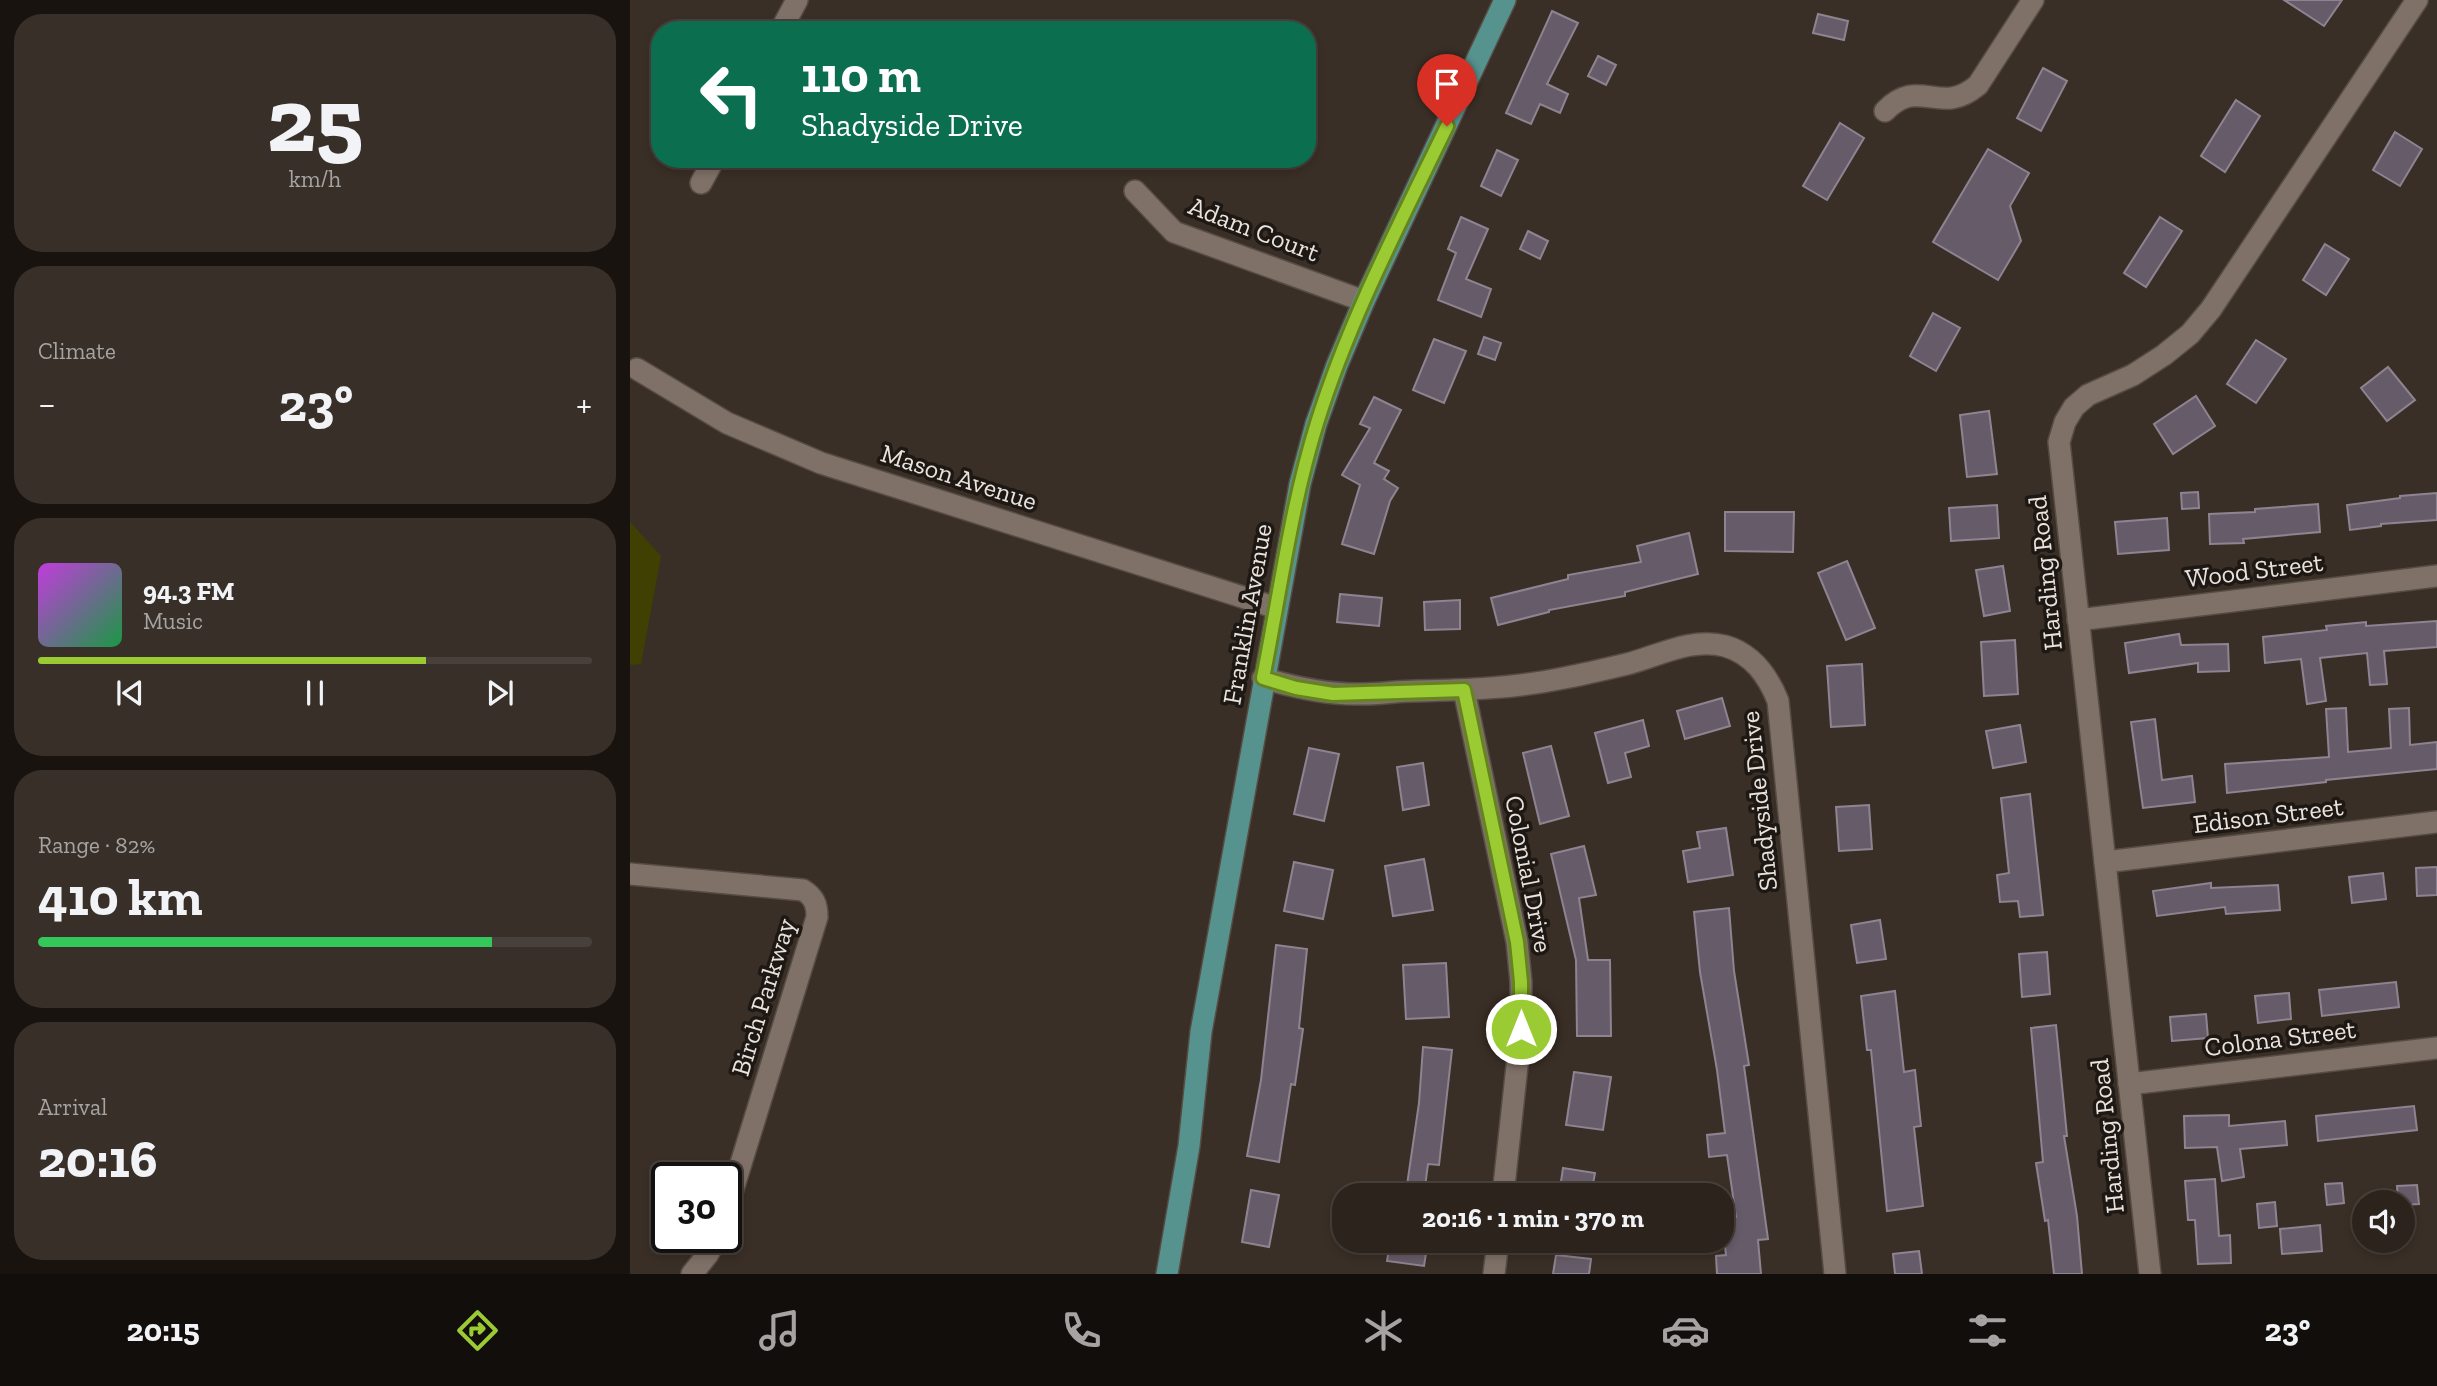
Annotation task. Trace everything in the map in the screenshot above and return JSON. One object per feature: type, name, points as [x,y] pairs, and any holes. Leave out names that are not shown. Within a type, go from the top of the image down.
[{"type":"main road","name":"Franklin Avenue","points":[[1167,1274],[1189,1146],[1201,1032],[1300,484],[1316,424],[1364,301],[1505,0]]},
{"type":"street","points":[[786,21],[797,0]]},
{"type":"street","points":[[1885,111],[1907,95],[1920,94],[1941,100],[1968,94],[1978,85],[2034,0]]},
{"type":"street","name":"Harding Road","points":[[2150,1274],[2059,451],[2065,422],[2074,407],[2088,395],[2133,375],[2164,355],[2190,334],[2211,309],[2417,0]]},
{"type":"street","points":[[701,183],[709,168]]},
{"type":"street","name":"Adam Court","points":[[1135,191],[1174,232],[1364,301]]},
{"type":"street","name":"Mason Avenue","points":[[637,369],[727,423],[821,463],[1277,608]]},
{"type":"street","name":"Wood Street","points":[[2078,620],[2437,576]]},
{"type":"street","name":"Shadyside Drive","points":[[1263,678],[1296,688],[1333,694],[1464,690],[1562,678],[1629,664],[1686,646],[1706,644],[1725,646],[1760,667],[1771,682],[1778,701],[1835,1274]]},
{"type":"street","name":"Colonial Drive","points":[[1464,690],[1517,942],[1521,982],[1521,1029],[1504,1183]]},
{"type":"street","name":"Edison Street","points":[[2105,862],[2437,822]]},
{"type":"street","name":"Birch Parkway","points":[[630,874],[803,890],[811,895],[817,906],[817,917],[741,1162]]},
{"type":"street","name":"Colona Street","points":[[2129,1084],[2437,1048]]},
{"type":"street","points":[[692,1274],[709,1253]]},
{"type":"street","points":[[1494,1274],[1496,1253]]},
{"type":"shaded area","points":[[630,522],[661,556],[641,664],[630,665]]},
{"type":"building","points":[[2284,0],[2342,0],[2324,26]]},
{"type":"building","points":[[1552,11],[1578,23],[1547,84],[1568,94],[1560,113],[1540,104],[1531,124],[1506,113]]},
{"type":"building","points":[[1818,14],[1848,21],[1844,40],[1813,33]]},
{"type":"building","points":[[1598,56],[1616,65],[1606,85],[1588,76]]},
{"type":"building","points":[[2043,68],[2067,81],[2041,131],[2017,118]]},
{"type":"building","points":[[2236,100],[2260,116],[2225,172],[2201,156]]},
{"type":"building","points":[[1840,123],[1864,138],[1827,200],[1803,186]]},
{"type":"building","points":[[2395,132],[2422,149],[2400,186],[2373,170]]},
{"type":"building","points":[[1988,149],[2029,173],[2010,206],[2021,241],[1998,280],[1933,242]]},
{"type":"building","points":[[1497,150],[1518,160],[1501,196],[1481,186]]},
{"type":"building","points":[[1461,217],[1488,229],[1466,279],[1491,289],[1481,317],[1438,300],[1456,253],[1448,249]]},
{"type":"building","points":[[2160,217],[2182,231],[2146,287],[2124,273]]},
{"type":"building","points":[[1528,231],[1548,241],[1540,259],[1520,249]]},
{"type":"building","points":[[2325,244],[2349,259],[2326,295],[2303,280]]},
{"type":"building","points":[[1933,313],[1960,328],[1936,371],[1910,356]]},
{"type":"building","points":[[1484,337],[1501,343],[1495,360],[1478,354]]},
{"type":"building","points":[[1434,339],[1466,351],[1444,403],[1413,390]]},
{"type":"building","points":[[2256,340],[2286,359],[2256,403],[2227,384]]},
{"type":"building","points":[[2388,367],[2415,400],[2387,421],[2361,388]]},
{"type":"building","points":[[2196,396],[2215,426],[2173,454],[2154,424]]},
{"type":"building","points":[[1374,397],[1401,410],[1374,463],[1389,471],[1384,479],[1398,488],[1390,501],[1374,554],[1342,544],[1360,485],[1342,475],[1370,428],[1360,424]]},
{"type":"building","points":[[1989,411],[1997,474],[1967,477],[1960,415]]},
{"type":"building","points":[[2198,492],[2199,508],[2182,509],[2181,493]]},
{"type":"building","points":[[2437,493],[2437,520],[2381,524],[2350,530],[2347,505]]},
{"type":"building","points":[[2318,504],[2320,532],[2243,539],[2244,543],[2210,544],[2209,514],[2255,512],[2255,509]]},
{"type":"building","points":[[1997,505],[1999,538],[1951,541],[1949,508]]},
{"type":"building","points":[[1725,512],[1794,512],[1793,552],[1725,551]]},
{"type":"building","points":[[2167,518],[2169,550],[2118,554],[2115,522]]},
{"type":"building","points":[[1689,533],[1698,574],[1625,592],[1625,596],[1549,610],[1498,625],[1491,598],[1568,579],[1568,575],[1641,562],[1637,546]]},
{"type":"building","points":[[1847,561],[1875,628],[1846,640],[1818,573]]},
{"type":"building","points":[[2003,566],[2010,611],[1984,616],[1976,570]]},
{"type":"building","points":[[1340,594],[1382,598],[1379,626],[1337,622]]},
{"type":"building","points":[[1460,600],[1460,629],[1425,630],[1424,602]]},
{"type":"building","points":[[2437,621],[2437,647],[2384,651],[2387,684],[2370,685],[2367,653],[2320,658],[2326,701],[2307,704],[2301,659],[2265,663],[2263,637],[2327,630],[2326,626],[2366,622],[2366,626]]},
{"type":"building","points":[[2179,634],[2181,645],[2228,644],[2229,671],[2198,672],[2198,663],[2129,673],[2125,643]]},
{"type":"building","points":[[2015,640],[2018,694],[1984,696],[1981,642]]},
{"type":"building","points":[[1862,664],[1865,725],[1831,727],[1827,666]]},
{"type":"building","points":[[1722,698],[1730,726],[1685,739],[1677,711]]},
{"type":"building","points":[[2346,708],[2348,752],[2391,748],[2389,709],[2409,708],[2410,745],[2437,742],[2437,769],[2227,793],[2225,764],[2329,757],[2326,709]]},
{"type":"building","points":[[2155,719],[2162,780],[2192,776],[2195,802],[2143,808],[2131,722]]},
{"type":"building","points":[[1643,720],[1649,746],[1625,753],[1631,777],[1608,783],[1595,733]]},
{"type":"building","points":[[2020,725],[2026,762],[1993,768],[1986,731]]},
{"type":"building","points":[[1551,746],[1569,816],[1540,824],[1523,753]]},
{"type":"building","points":[[1309,748],[1339,754],[1324,821],[1294,814]]},
{"type":"building","points":[[1423,763],[1429,805],[1403,810],[1397,767]]},
{"type":"building","points":[[2030,794],[2043,915],[2020,917],[2018,901],[2000,902],[1997,875],[2009,873],[2001,798]]},
{"type":"building","points":[[1869,805],[1872,849],[1839,851],[1836,807]]},
{"type":"building","points":[[1726,828],[1733,875],[1688,882],[1683,851],[1700,848],[1697,832]]},
{"type":"building","points":[[1584,846],[1596,895],[1579,898],[1588,960],[1610,960],[1611,1036],[1577,1036],[1576,960],[1551,854]]},
{"type":"building","points":[[1424,859],[1433,910],[1393,916],[1385,866]]},
{"type":"building","points":[[1294,862],[1333,870],[1323,919],[1284,911]]},
{"type":"building","points":[[2437,867],[2437,895],[2417,896],[2416,868]]},
{"type":"building","points":[[2383,873],[2386,899],[2352,903],[2349,877]]},
{"type":"building","points":[[2211,883],[2211,888],[2278,885],[2280,910],[2226,914],[2225,907],[2157,916],[2153,891]]},
{"type":"building","points":[[1729,908],[1734,971],[1749,1065],[1744,1066],[1768,1239],[1758,1240],[1761,1274],[1717,1274],[1716,1256],[1734,1253],[1734,1183],[1731,1183],[1727,1155],[1709,1157],[1707,1135],[1725,1133],[1700,972],[1694,912]]},
{"type":"building","points":[[1880,920],[1886,959],[1857,963],[1851,925]]},
{"type":"building","points":[[1276,945],[1307,949],[1299,1028],[1303,1029],[1279,1162],[1247,1156],[1261,1080]]},
{"type":"building","points":[[2047,952],[2050,994],[2022,997],[2019,954]]},
{"type":"building","points":[[1446,963],[1449,1017],[1406,1019],[1403,965]]},
{"type":"building","points":[[2396,982],[2399,1007],[2322,1016],[2319,990]]},
{"type":"building","points":[[1895,991],[1904,1072],[1915,1070],[1921,1126],[1914,1127],[1923,1206],[1887,1211],[1871,1050],[1867,1050],[1861,996]]},
{"type":"building","points":[[2289,993],[2291,1019],[2258,1023],[2255,996]]},
{"type":"building","points":[[2206,1014],[2208,1038],[2172,1041],[2170,1017]]},
{"type":"building","points":[[2056,1025],[2067,1136],[2064,1136],[2077,1216],[2082,1274],[2054,1274],[2048,1220],[2045,1221],[2036,1163],[2043,1162],[2031,1028]]},
{"type":"building","points":[[1423,1047],[1452,1050],[1439,1165],[1428,1164],[1426,1183],[1407,1183],[1419,1103]]},
{"type":"building","points":[[1574,1072],[1611,1077],[1603,1130],[1566,1125]]},
{"type":"building","points":[[2414,1106],[2417,1130],[2318,1141],[2316,1116]]},
{"type":"building","points":[[2229,1115],[2229,1126],[2285,1121],[2287,1145],[2240,1149],[2244,1177],[2222,1181],[2217,1147],[2185,1148],[2184,1116]]},
{"type":"building","points":[[1563,1168],[1595,1173],[1593,1183],[1561,1183]]},
{"type":"building","points":[[2215,1179],[2219,1236],[2230,1235],[2231,1263],[2198,1264],[2195,1220],[2188,1220],[2185,1181]]},
{"type":"building","points":[[2342,1183],[2344,1203],[2327,1205],[2325,1184]]},
{"type":"building","points":[[2417,1185],[2419,1204],[2415,1204],[2415,1190],[2397,1190],[2397,1186]]},
{"type":"building","points":[[1251,1190],[1279,1195],[1269,1247],[1242,1242]]},
{"type":"building","points":[[2275,1202],[2277,1226],[2259,1228],[2257,1204]]},
{"type":"building","points":[[2320,1225],[2322,1251],[2282,1254],[2280,1229]]},
{"type":"building","points":[[1919,1251],[1922,1274],[1895,1274],[1893,1254]]},
{"type":"building","points":[[1388,1253],[1426,1253],[1424,1266],[1387,1261]]},
{"type":"building","points":[[1556,1255],[1591,1259],[1589,1274],[1553,1274]]},
{"type":"route","points":[[1447,126],[1364,301],[1316,424],[1300,484],[1263,678],[1296,688],[1333,694],[1464,690],[1517,942],[1521,982],[1521,1029]]}]
